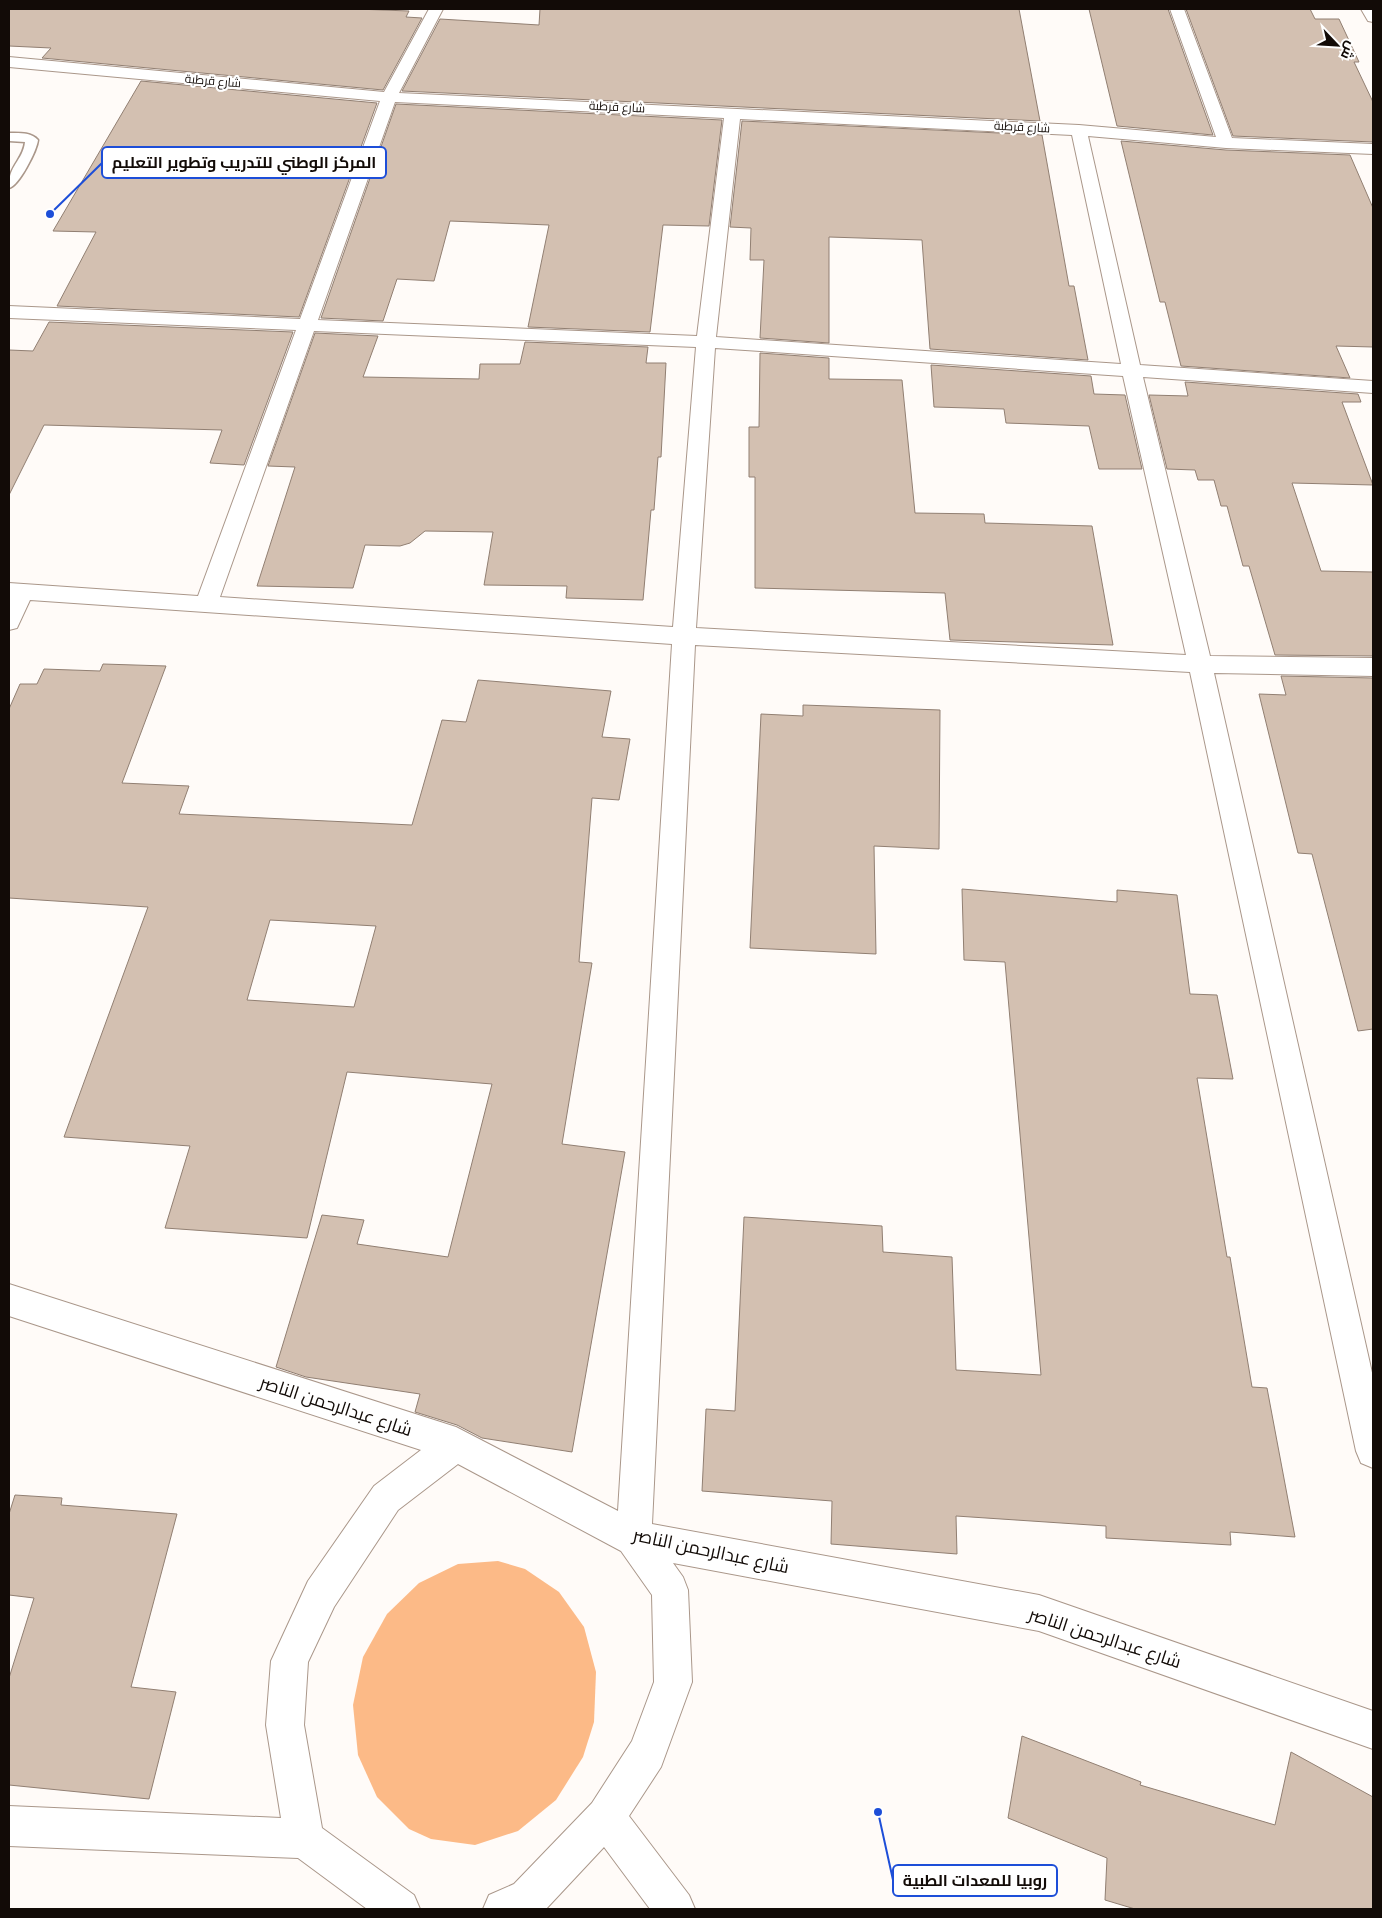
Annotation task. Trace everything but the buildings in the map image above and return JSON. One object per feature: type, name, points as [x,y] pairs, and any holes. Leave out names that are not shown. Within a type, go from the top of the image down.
[{"type":"street","points":[[206,605],[389,97],[436,9]]},
{"type":"street","points":[[1177,9],[1226,143]]},
{"type":"street","points":[[1368,9],[1373,18]]},
{"type":"street","name":"شارع قرطبة","points":[[9,62],[389,97],[1079,130],[1226,143],[1373,149]]},
{"type":"street","points":[[502,1909],[528,1899],[606,1817],[647,1753],[673,1682],[670,1590],[634,1538],[684,636],[706,342],[733,112]]},
{"type":"street","points":[[1079,130],[1132,371],[1200,664],[1373,1451]]},
{"type":"street","points":[[9,312],[706,342],[1373,387]]},
{"type":"street","points":[[9,622],[16,592],[684,636],[1200,664],[1373,667]]},
{"type":"street","name":"شارع عبدالرحمن الناصر","points":[[9,1300],[456,1444],[634,1538],[1039,1613],[1373,1730]]},
{"type":"street","points":[[304,1839],[285,1725],[290,1661],[321,1594],[386,1498],[456,1444]]},
{"type":"street","points":[[606,1817],[675,1909]]},
{"type":"street","points":[[9,1826],[304,1839],[400,1909]]},
{"type":"lane","points":[[9,137],[24,137],[32,140],[31,148],[9,184]]},
{"type":"shaded area","points":[[498,1561],[525,1569],[559,1592],[584,1627],[596,1672],[594,1722],[583,1757],[556,1800],[518,1831],[475,1845],[431,1839],[409,1829],[377,1797],[358,1755],[353,1705],[363,1657],[387,1614],[419,1583],[458,1564]]},
{"type":"place","name":"المركز الوطني للتدريب وتطوير التعليم","points":[[50,214]]},
{"type":"place","name":"روبيا للمعدات الطبية","points":[[878,1812]]}]
